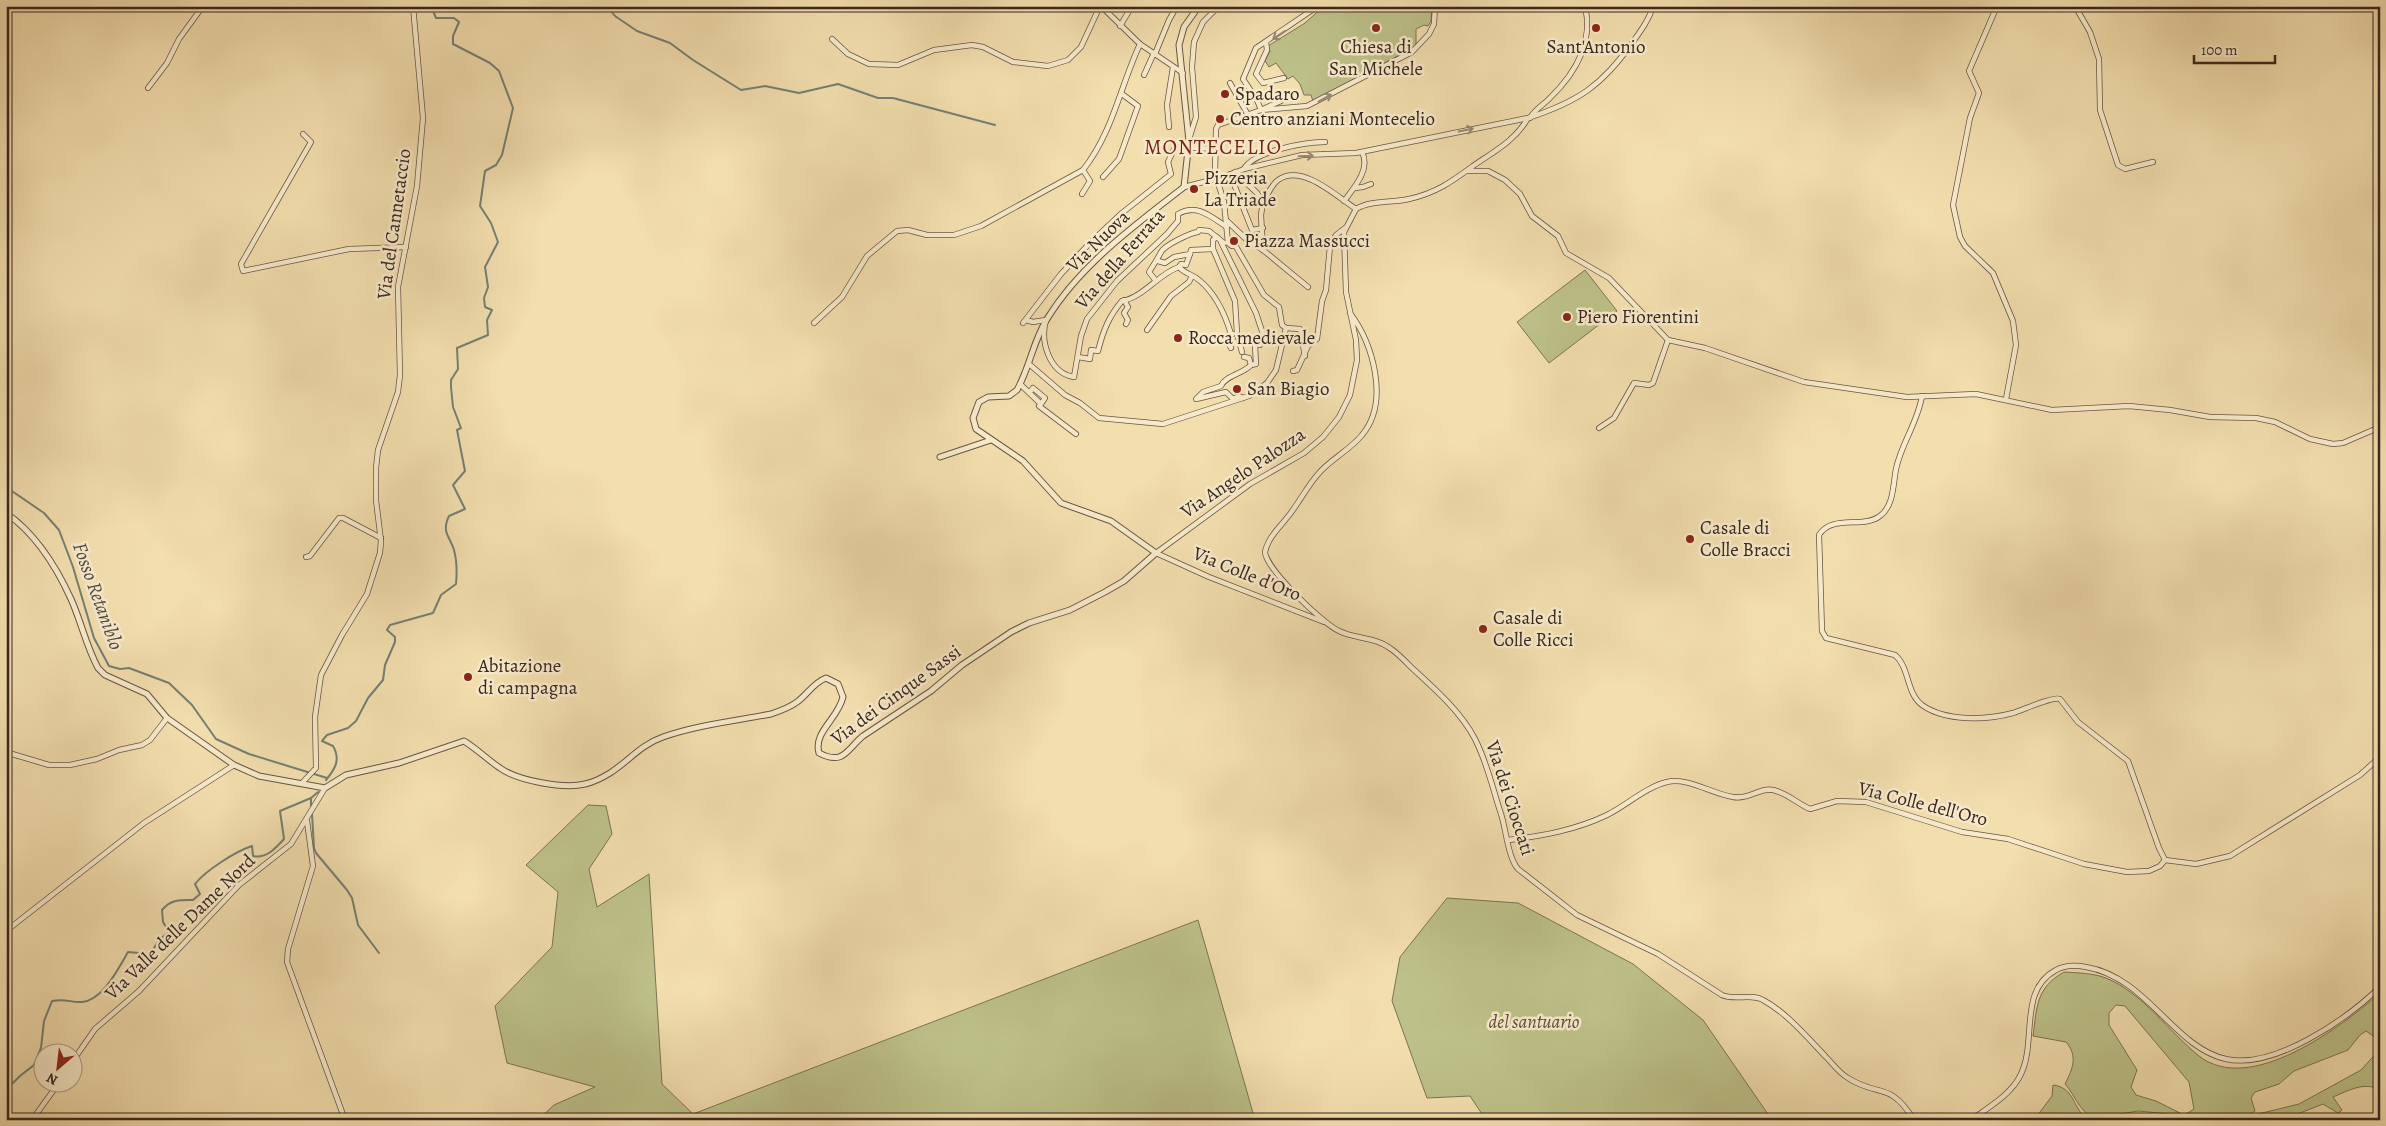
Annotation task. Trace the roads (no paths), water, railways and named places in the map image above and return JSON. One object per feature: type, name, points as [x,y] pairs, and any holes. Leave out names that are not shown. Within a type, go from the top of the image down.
[{"type":"street","points":[[148,88],[167,63],[180,39],[203,6]]},
{"type":"street","name":"Via del Cannetaccio","points":[[302,782],[316,768],[315,717],[321,675],[333,650],[367,594],[380,553],[381,538],[376,500],[376,468],[378,450],[398,392],[400,375],[398,287],[417,186],[423,118],[413,6]]},
{"type":"street","points":[[832,39],[848,54],[869,64],[898,65],[934,50],[972,44],[983,47],[1013,62],[1048,66],[1068,60],[1081,47],[1100,6],[1140,44],[1183,73]]},
{"type":"street","points":[[1120,26],[1132,6]]},
{"type":"street","points":[[1144,74],[1177,6]]},
{"type":"street","points":[[1189,140],[1183,73],[1179,59],[1180,37],[1186,22],[1198,6]]},
{"type":"street","points":[[1184,187],[1189,140],[1196,117],[1192,67],[1194,42],[1203,22],[1219,6]]},
{"type":"street","points":[[1261,110],[1257,100],[1243,79],[1256,48],[1318,6]]},
{"type":"street","points":[[1261,110],[1296,108],[1314,104],[1412,52],[1429,34],[1434,24],[1435,6]]},
{"type":"street","points":[[1293,371],[1297,370],[1308,346],[1317,339],[1322,301],[1326,290],[1331,243],[1338,232],[1345,228],[1356,209],[1363,205],[1396,202],[1429,194],[1448,184],[1501,148],[1558,89],[1580,59],[1588,32],[1585,6]]},
{"type":"street","points":[[1184,187],[1194,182],[1216,180],[1244,169],[1302,155],[1324,156],[1362,152],[1529,118],[1573,101],[1601,81],[1634,41],[1653,6]]},
{"type":"street","points":[[1997,6],[1969,71],[1979,93],[1970,118],[1953,205],[1960,237],[1965,246],[1993,273],[2013,321],[2016,345],[2006,399]]},
{"type":"street","points":[[2075,6],[2090,32],[2099,59],[2100,110],[2118,165],[2125,169],[2153,162]]},
{"type":"street","points":[[1266,42],[1267,50],[1256,74],[1263,83],[1284,78]]},
{"type":"street","points":[[814,323],[842,297],[868,256],[897,231],[908,230],[927,235],[954,235],[981,226],[1083,170],[1106,134],[1140,44]]},
{"type":"street","points":[[1169,127],[1167,98],[1173,67]]},
{"type":"street","points":[[1230,83],[1248,115]]},
{"type":"street","points":[[1103,177],[1119,159],[1138,106],[1122,94]]},
{"type":"street","points":[[1228,243],[1222,194],[1216,180],[1216,129],[1218,125],[1261,110],[1280,101]]},
{"type":"street","points":[[303,134],[311,142],[241,264],[243,271],[349,249],[406,247]]},
{"type":"street","points":[[1244,169],[1250,161],[1272,152],[1303,143],[1325,142]]},
{"type":"street","points":[[1046,320],[1025,321],[1061,274],[1088,245],[1122,213],[1171,174],[1168,162],[1174,149],[1180,147],[1215,150]]},
{"type":"street","points":[[1344,201],[1355,188],[1364,164],[1362,152]]},
{"type":"street","points":[[1082,194],[1090,181],[1083,170]]},
{"type":"street","points":[[1467,171],[1488,171],[1505,180],[1520,194],[1532,216],[1558,236],[1566,253],[1608,278],[1668,340],[1702,347],[1807,383],[1898,396],[1969,393],[2006,399],[2052,410],[2132,406],[2212,417],[2260,419],[2281,425],[2310,438],[2333,444],[2343,443],[2380,427]]},
{"type":"street","points":[[1264,250],[1261,215],[1263,202],[1278,180],[1297,174],[1304,175],[1356,209]]},
{"type":"street","points":[[1228,175],[1257,193],[1263,202]]},
{"type":"street","points":[[1228,175],[1252,230],[1252,234],[1246,239]]},
{"type":"street","points":[[1355,188],[1371,184]]},
{"type":"street","name":"Via Nuova","points":[[1020,384],[1046,320],[1072,286],[1136,224],[1184,187]]},
{"type":"street","name":"Via della Ferrata","points":[[1046,320],[1045,340],[1048,356],[1060,370],[1074,377],[1082,331],[1087,319],[1117,281],[1178,221],[1178,214],[1190,208],[1199,210],[1209,214],[1227,227]]},
{"type":"street","points":[[1225,219],[1246,239],[1264,250],[1308,287]]},
{"type":"street","points":[[1252,230],[1263,228]]},
{"type":"street","name":"Via Angelo Palozza","points":[[1156,552],[1250,484],[1304,452],[1330,428],[1345,405],[1354,381],[1356,347],[1346,292],[1345,228]]},
{"type":"street","points":[[1156,281],[1149,272],[1158,261],[1162,250],[1180,237],[1198,232],[1199,230],[1209,231],[1221,242],[1254,307],[1263,334],[1260,345],[1255,345],[1257,362],[1243,372],[1223,381],[1218,388],[1203,392],[1196,399],[1226,392],[1233,399],[1239,396],[1243,398]]},
{"type":"street","points":[[1217,237],[1213,240],[1213,249],[1235,301],[1236,333],[1243,354],[1249,358],[1251,365]]},
{"type":"street","points":[[1221,242],[1228,243],[1236,248],[1264,295],[1279,307],[1282,325],[1286,328],[1300,329],[1303,354],[1305,356]]},
{"type":"street","points":[[1078,357],[1090,359],[1092,350],[1098,351],[1110,315],[1124,300],[1129,300],[1135,294],[1141,293],[1165,272],[1179,267],[1181,264],[1186,264],[1191,250],[1210,251],[1213,249]]},
{"type":"street","points":[[1158,261],[1165,263],[1174,257],[1190,254]]},
{"type":"street","points":[[1179,267],[1183,272],[1200,280],[1220,305],[1231,334]]},
{"type":"street","points":[[1147,330],[1171,296],[1189,282],[1192,276]]},
{"type":"street","points":[[1124,300],[1128,307],[1124,313],[1128,320],[1126,324]]},
{"type":"street","name":"Via dei Cioccati","points":[[1350,313],[1361,331],[1374,369],[1376,393],[1372,418],[1358,439],[1315,477],[1270,540],[1265,552],[1268,563],[1276,574],[1327,623],[1341,632],[1377,641],[1391,648],[1427,681],[1463,721],[1479,747],[1516,867],[1566,907],[1586,920],[1654,952],[1722,996],[1730,998],[1755,997],[1764,1000],[1799,1030],[1845,1076],[1859,1084],[1894,1096],[1903,1103],[1914,1120]]},
{"type":"street","points":[[1029,364],[1065,395],[1080,403],[1099,418],[1163,424],[1249,396],[1267,383],[1276,370],[1286,328]]},
{"type":"street","points":[[1231,348],[1226,337],[1236,333]]},
{"type":"street","points":[[1599,428],[1614,418],[1634,383],[1649,385],[1654,383],[1668,340]]},
{"type":"street","points":[[1076,434],[1039,406],[1041,404],[1020,384],[1010,396],[985,398],[975,409],[973,418],[974,426],[979,432],[1023,461],[1061,503],[1108,520],[1156,552]]},
{"type":"street","points":[[1922,396],[1898,462],[1892,494],[1885,511],[1875,519],[1828,527],[1819,535],[1824,636],[1832,640],[1895,655],[1901,662],[1911,689],[1918,701],[1925,707],[1941,713],[1960,716],[1994,716],[2033,707],[2053,698],[2060,699],[2078,722],[2128,761],[2165,860],[2196,864],[2230,856],[2360,775],[2380,757]]},
{"type":"street","points":[[940,457],[991,440]]},
{"type":"street","points":[[6,513],[36,539],[58,574],[72,600],[98,668],[105,675],[147,694],[166,718],[234,765],[259,776],[302,782],[324,788]]},
{"type":"street","points":[[306,557],[310,556],[319,547],[340,518],[381,538]]},
{"type":"street","name":"Via Colle d'Oro","points":[[1156,552],[1209,577],[1327,623]]},
{"type":"street","name":"Via dei Cinque Sassi","points":[[324,788],[346,775],[399,763],[464,741],[512,775],[554,784],[584,784],[600,779],[644,746],[663,737],[771,714],[786,709],[797,702],[814,684],[826,678],[838,684],[843,697],[834,719],[818,739],[817,745],[819,753],[828,758],[837,758],[847,753],[854,743],[863,736],[931,691],[962,665],[1011,632],[1029,623],[1070,610],[1124,582],[1156,552]]},
{"type":"street","points":[[6,755],[22,756],[49,765],[70,765],[97,759],[125,748],[142,745],[150,740],[166,718]]},
{"type":"street","points":[[6,931],[144,823],[234,765]]},
{"type":"street","name":"Via Colle dell'Oro","points":[[1508,840],[1554,834],[1592,821],[1616,810],[1659,785],[1674,782],[1740,798],[1770,789],[1784,794],[1812,809],[1837,801],[1866,802],[1962,832],[2008,839],[2088,865],[2127,872],[2149,871],[2160,866],[2165,860]]},
{"type":"street","name":"Via Valle delle Dame Nord","points":[[82,1048],[95,1029],[139,991],[239,885],[291,844],[307,821],[324,788]]},
{"type":"street","points":[[307,821],[313,866],[288,949],[287,962],[345,1120]]},
{"type":"street","points":[[1972,1120],[2005,1094],[2020,1076],[2028,1053],[2032,1008],[2036,993],[2047,976],[2061,968],[2073,966],[2087,967],[2120,980],[2135,990],[2197,1045],[2216,1056],[2236,1061],[2266,1057],[2299,1043],[2345,1017],[2380,987]]},
{"type":"street","points":[[32,1120],[51,1094]]},
{"type":"waterway","points":[[326,780],[336,764],[337,756],[333,746],[322,741],[327,735],[348,728],[356,721],[368,698],[383,680],[385,665],[395,642],[395,637],[387,630],[390,625],[433,613],[441,595],[456,584],[457,567],[455,554],[446,527],[449,516],[465,509],[453,485],[465,471],[457,430],[461,428],[453,407],[451,380],[458,369],[457,348],[488,335],[487,320],[492,310],[485,307],[484,298],[488,287],[485,267],[498,242],[491,223],[480,206],[485,171],[496,165],[502,155],[513,108],[499,71],[490,63],[453,44],[453,36],[459,22],[454,18],[436,18],[431,6]]},
{"type":"waterway","points":[[607,6],[615,16],[637,31],[670,43],[741,90],[765,86],[799,93],[838,84],[878,98],[893,98],[995,125]]},
{"type":"waterway","name":"Fosso Retaniblo","points":[[6,487],[44,513],[59,530],[73,567],[94,638],[109,666],[120,669],[129,668],[169,683],[192,705],[216,739],[249,754],[327,778]]},
{"type":"waterway","points":[[6,1090],[34,1065],[41,1048],[44,1021],[52,1001],[82,1002],[97,996],[115,975],[128,952],[150,954],[160,939],[169,932],[163,922],[162,910],[165,906],[176,901],[193,900],[200,894],[195,884],[221,862],[238,852],[252,846],[253,856],[262,856],[270,852],[284,839],[280,811],[311,798],[318,792]]},
{"type":"waterway","points":[[311,799],[311,809]]},
{"type":"waterway","points":[[312,814],[316,853],[347,890],[352,898],[358,925],[379,953]]},
{"type":"place","name":"Chiesa di San Michele","points":[[1376,28]]},
{"type":"place","name":"Sant'Antonio","points":[[1596,28]]},
{"type":"place","name":"Spadaro","points":[[1225,94]]},
{"type":"place","name":"Centro anziani Montecelio","points":[[1220,119]]},
{"type":"place","name":"Pizzeria La Triade","points":[[1194,189]]},
{"type":"place","name":"Piazza Massucci","points":[[1234,241]]},
{"type":"place","name":"Piero Fiorentini","points":[[1567,317]]},
{"type":"place","name":"Rocca medievale","points":[[1178,338]]},
{"type":"place","name":"San Biagio","points":[[1237,389]]},
{"type":"place","name":"Casale di Colle Bracci","points":[[1690,539]]},
{"type":"place","name":"Casale di Colle Ricci","points":[[1483,629]]},
{"type":"place","name":"Abitazione di campagna","points":[[468,677]]},
{"type":"district","name":"MONTECELIO","points":[[1213,147]]},
{"type":"park label","name":"del santuario","points":[[1534,1022]]}]
